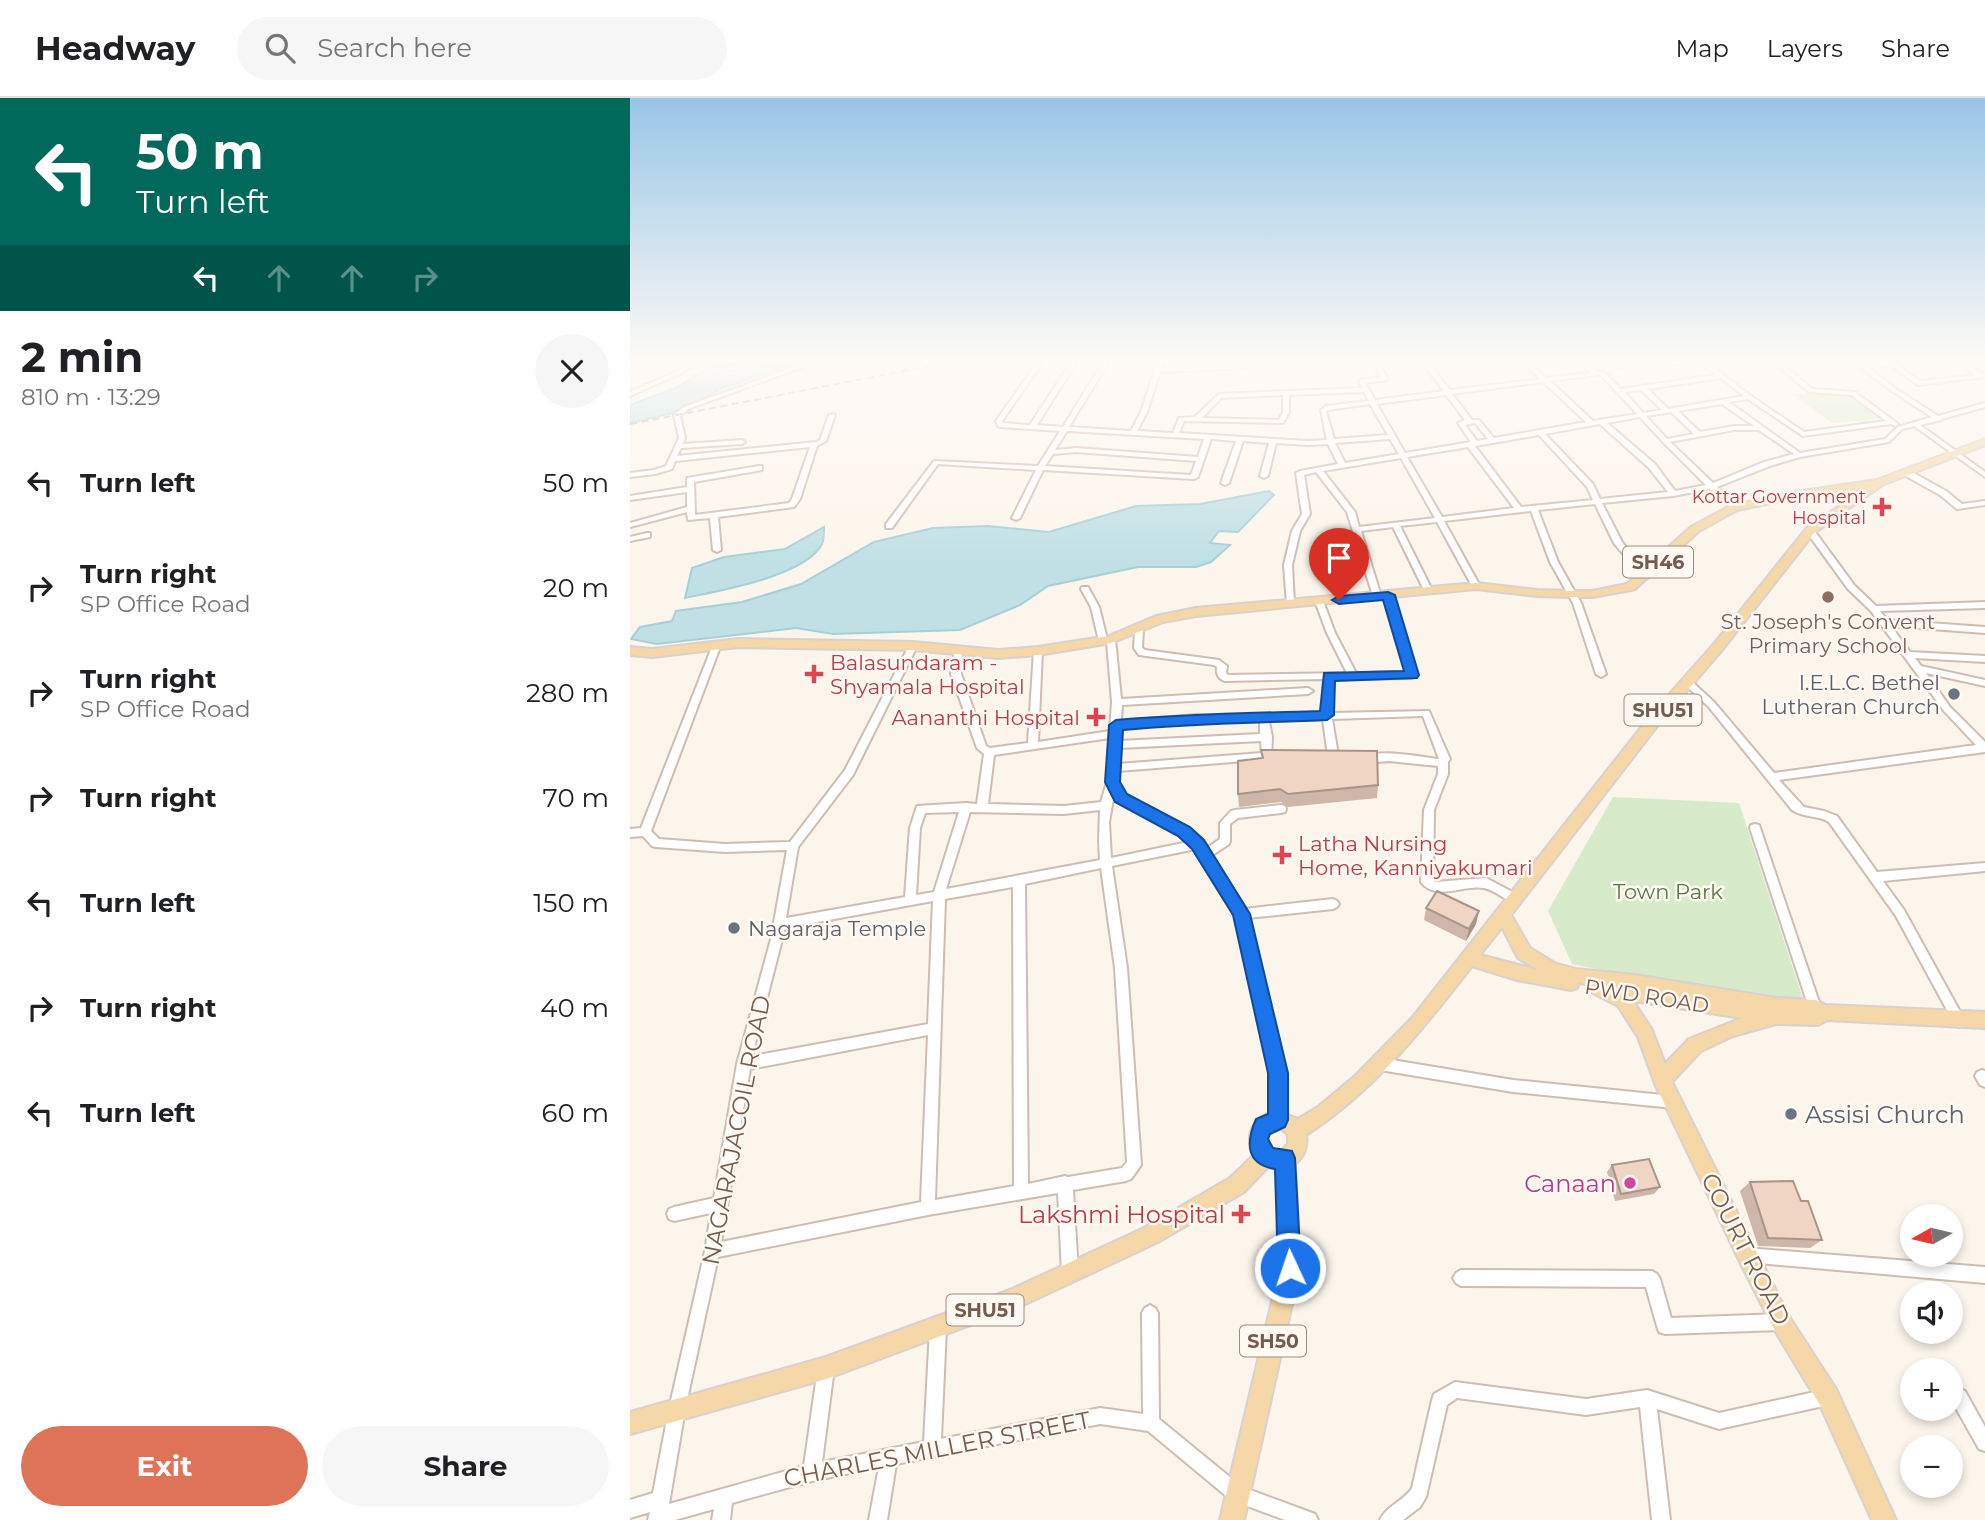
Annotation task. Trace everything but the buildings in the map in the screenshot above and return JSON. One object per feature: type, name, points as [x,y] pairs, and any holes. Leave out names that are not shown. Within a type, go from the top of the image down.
[{"type":"main road","name":"SHU51","points":[[1296,1130],[1324,1113],[1380,1064],[1418,1023],[1514,898],[1810,531],[1879,484],[1985,442]]},
{"type":"main road","name":"SH46","points":[[630,651],[652,653],[738,643],[913,646],[998,654],[1038,651],[1107,640],[1139,630],[1160,619],[1196,612],[1476,586],[1592,594],[1630,587],[1695,529],[1734,508],[1796,495],[1879,484]]},
{"type":"main road","name":"PWD ROAD","points":[[1503,915],[1524,953],[1552,970],[1576,976],[1635,982],[1819,1012],[1958,1021],[1985,1020]]},
{"type":"main road","name":"PWD ROAD","points":[[1470,958],[1517,972],[1599,988],[1775,1016],[1819,1012]]},
{"type":"main road","name":"COURT ROAD","points":[[1599,988],[1616,995],[1645,1033],[1662,1080],[1747,1255],[1781,1322],[1828,1397],[1884,1520]]},
{"type":"main road","points":[[1662,1080],[1695,1045],[1730,1029],[1775,1016]]},
{"type":"main road","points":[[1278,1120],[1287,1122],[1296,1130],[1298,1137],[1295,1150],[1275,1157],[1258,1145],[1260,1132],[1268,1122],[1278,1120]]},
{"type":"main road","name":"SHU51","points":[[630,1423],[826,1367],[1014,1299],[1151,1234],[1237,1185],[1275,1157]]},
{"type":"main road","name":"SH50","points":[[1232,1520],[1290,1268],[1275,1157]]},
{"type":"street","points":[[630,475],[660,471],[669,467],[682,438],[678,426]]},
{"type":"street","points":[[673,459],[814,445],[823,441],[828,426]]},
{"type":"street","points":[[1013,426],[1269,441],[1331,442],[1391,436]]},
{"type":"street","points":[[1016,519],[1041,467],[1066,426]]},
{"type":"street","points":[[1133,433],[1136,426]]},
{"type":"street","points":[[1175,436],[1178,426]]},
{"type":"street","points":[[1264,475],[1271,426]]},
{"type":"street","points":[[1328,426],[1331,442],[1342,465]]},
{"type":"street","points":[[1386,426],[1442,520],[1476,586]]},
{"type":"street","points":[[1463,426],[1519,510]]},
{"type":"street","points":[[1482,426],[1492,440]]},
{"type":"street","points":[[1290,603],[1288,565],[1296,531],[1306,514],[1299,475],[1342,465],[1577,426]]},
{"type":"street","points":[[1607,426],[1652,466],[1673,494]]},
{"type":"street","points":[[1651,426],[1734,508]]},
{"type":"street","points":[[1689,426],[1699,435]]},
{"type":"street","points":[[1792,426],[1803,434],[1860,426]]},
{"type":"street","points":[[1358,529],[1673,494],[1713,486],[1767,464],[1799,455],[1887,441],[1905,426]]},
{"type":"street","points":[[1919,426],[1985,475]]},
{"type":"street","points":[[1665,441],[1734,428],[1758,428],[1799,455]]},
{"type":"street","points":[[1540,432],[1590,486],[1618,543],[1645,575]]},
{"type":"street","points":[[889,526],[936,462],[1194,477],[1208,437]]},
{"type":"street","points":[[1225,483],[1240,439]]},
{"type":"street","points":[[680,446],[742,442]]},
{"type":"street","points":[[759,468],[692,478],[688,482],[691,519],[791,505],[796,499],[814,445]]},
{"type":"street","points":[[1050,452],[1076,450],[1200,459]]},
{"type":"street","points":[[1139,630],[1138,648],[1142,653],[1216,662],[1222,666],[1221,673],[1225,678],[1412,675],[1351,512],[1318,470]]},
{"type":"street","points":[[1907,472],[1960,506],[1985,503]]},
{"type":"street","points":[[630,498],[689,489]]},
{"type":"street","points":[[1534,508],[1554,562],[1577,603],[1601,674]]},
{"type":"street","points":[[630,525],[689,509]]},
{"type":"street","points":[[714,517],[717,550]]},
{"type":"street","points":[[1396,526],[1428,590]]},
{"type":"street","points":[[1810,531],[1851,587],[1874,609],[1947,709],[1984,748]]},
{"type":"street","points":[[630,539],[647,535]]},
{"type":"street","points":[[712,1251],[928,1208],[1126,1174],[1134,1165],[1118,939],[1105,863],[1103,822],[1114,768],[1117,702],[1107,640],[1085,589]]},
{"type":"street","points":[[1320,601],[1331,633],[1354,677]]},
{"type":"street","points":[[1874,609],[1985,605]]},
{"type":"street","points":[[1884,623],[1985,630]]},
{"type":"street","name":"NAGARAJACOIL ROAD","points":[[658,1512],[677,1409],[712,1251],[744,1064],[779,924],[793,846],[849,772],[913,646]]},
{"type":"street","points":[[645,832],[716,647]]},
{"type":"street","points":[[958,651],[956,674],[961,693],[977,740],[982,748],[989,752],[1116,735],[1196,718],[1426,713],[1445,760],[1443,774],[1429,810],[1427,882],[1433,887],[1486,883],[1514,898]]},
{"type":"street","points":[[1033,744],[1038,651]]},
{"type":"street","points":[[1909,655],[1985,659]]},
{"type":"street","points":[[1919,669],[1985,682]]},
{"type":"street","points":[[1329,676],[1327,715],[1333,757],[1336,761],[1389,757],[1443,762]]},
{"type":"street","points":[[1687,682],[1711,704],[1802,813],[1830,816],[1900,913],[1958,1021]]},
{"type":"street","points":[[1117,702],[1308,691]]},
{"type":"street","points":[[1114,768],[1267,756],[1264,717]]},
{"type":"street","points":[[1116,735],[1267,737]]},
{"type":"street","points":[[1772,777],[1984,748]]},
{"type":"street","points":[[982,808],[989,752]]},
{"type":"street","points":[[1112,782],[1121,798],[1184,832],[1198,844],[1241,914],[1278,1073],[1278,1120]]},
{"type":"street","points":[[910,901],[915,828],[921,809],[965,807],[1064,810],[1106,805]]},
{"type":"street","points":[[928,1208],[939,894],[965,807]]},
{"type":"street","points":[[1206,854],[1225,841],[1225,823],[1235,814],[1281,809]]},
{"type":"street","points":[[1755,828],[1819,1012]]},
{"type":"street","points":[[630,833],[645,832],[656,843],[725,848],[793,846]]},
{"type":"street","points":[[779,924],[1019,881],[1198,844]]},
{"type":"street","points":[[1874,877],[1985,867]]},
{"type":"street","points":[[1019,881],[1021,1192]]},
{"type":"street","points":[[1241,914],[1333,904]]},
{"type":"street","points":[[744,1064],[935,1028]]},
{"type":"street","points":[[1380,1064],[1525,1088],[1673,1102]]},
{"type":"street","points":[[1065,1183],[1070,1272]]},
{"type":"street","points":[[674,1214],[719,1204]]},
{"type":"street","points":[[1747,1255],[1985,1275]]},
{"type":"street","points":[[1461,1278],[1652,1279],[1665,1326],[1781,1322]]},
{"type":"street","points":[[1150,1313],[1151,1423],[1237,1494],[1309,1520]]},
{"type":"street","points":[[932,1448],[937,1328]]},
{"type":"street","points":[[812,1472],[826,1367]]},
{"type":"street","points":[[1389,1520],[1414,1501],[1420,1491],[1440,1400],[1455,1390],[1586,1406],[1647,1398],[1719,1421],[1828,1397]]},
{"type":"street","points":[[1647,1398],[1661,1520]]},
{"type":"street","points":[[1963,1403],[1985,1443]]},
{"type":"street","name":"CHARLES MILLER STREET","points":[[630,1509],[658,1512],[812,1472],[1100,1416],[1151,1423]]},
{"type":"street","points":[[878,1520],[889,1458]]},
{"type":"street","points":[[721,1520],[725,1496]]},
{"type":"green space","name":"Town Park","points":[[1613,797],[1739,803],[1804,1002],[1738,998],[1572,964],[1548,911]]},
{"type":"water","points":[[1269,491],[1274,495],[1238,532],[1219,531],[1210,543],[1230,545],[1211,562],[1196,567],[1138,567],[1048,586],[1020,605],[960,630],[833,634],[796,628],[657,644],[631,639],[640,627],[672,621],[676,611],[742,602],[801,584],[874,542],[933,528],[988,526],[1049,532],[1136,506],[1200,504]]},
{"type":"water","points":[[824,527],[822,544],[813,555],[798,565],[760,580],[685,598],[692,568],[724,557],[785,549]]},
{"type":"place","name":"Kottar Government Hospital","points":[[1882,507]]},
{"type":"place","name":"St. Joseph's Convent Primary School","points":[[1828,597]]},
{"type":"place","name":"Balasundaram - Shyamala Hospital","points":[[814,674]]},
{"type":"place","name":"I.E.L.C. Bethel Lutheran Church","points":[[1954,694]]},
{"type":"place","name":"Aananthi Hospital","points":[[1096,717]]},
{"type":"place","name":"Latha Nursing Home, Kanniyakumari","points":[[1282,855]]},
{"type":"place","name":"Nagaraja Temple","points":[[734,928]]},
{"type":"place","name":"Assisi Church","points":[[1791,1114]]},
{"type":"place","name":"Canaan","points":[[1630,1183]]},
{"type":"place","name":"Lakshmi Hospital","points":[[1241,1214]]},
{"type":"route","points":[[1290,1268],[1285,1158],[1272,1159],[1266,1156],[1258,1145],[1263,1126],[1278,1120],[1278,1073],[1241,914],[1198,844],[1184,832],[1121,798],[1112,782],[1116,725],[1171,719],[1327,715],[1329,676],[1412,675],[1388,595],[1339,600]]}]
